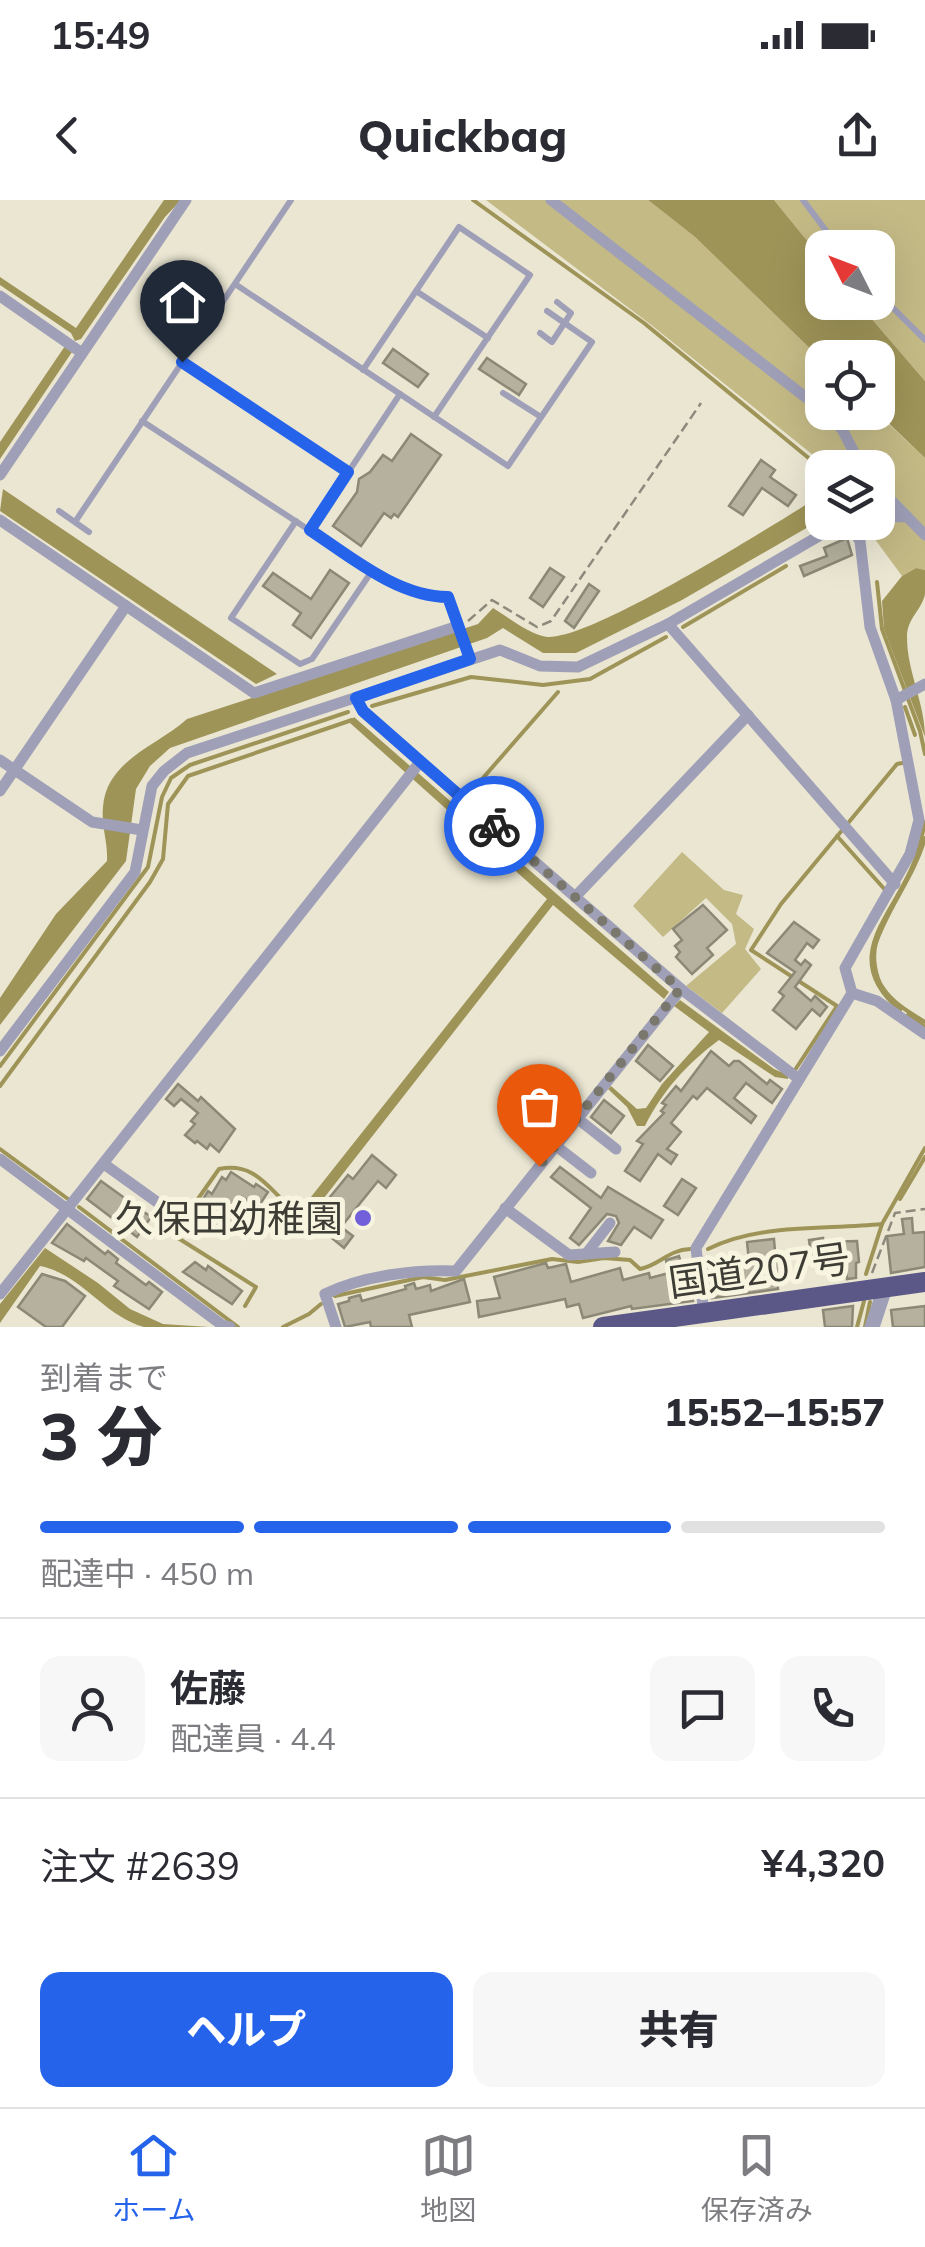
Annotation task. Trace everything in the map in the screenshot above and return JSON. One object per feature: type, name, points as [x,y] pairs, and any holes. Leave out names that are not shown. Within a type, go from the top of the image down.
[{"type":"highway","name":"国道207号","points":[[602,1327],[925,1282]]},
{"type":"street","points":[[0,474],[186,200]]},
{"type":"street","points":[[551,200],[805,396]]},
{"type":"street","points":[[0,296],[82,353]]},
{"type":"street","points":[[895,505],[925,535]]},
{"type":"street","points":[[895,517],[907,517]]},
{"type":"street","points":[[0,520],[254,692],[458,627]]},
{"type":"street","points":[[0,1051],[135,872],[152,786],[187,753],[356,698],[468,656],[500,650],[540,666],[578,666],[668,624],[815,540]]},
{"type":"street","points":[[852,993],[845,968],[910,854],[918,820],[899,698],[870,627],[859,540]]},
{"type":"street","points":[[0,791],[126,606]]},
{"type":"street","points":[[454,610],[468,656]]},
{"type":"street","points":[[668,624],[845,827],[890,891]]},
{"type":"street","points":[[899,698],[922,686]]},
{"type":"street","points":[[356,698],[363,711],[415,768],[575,897],[674,996],[795,1074]]},
{"type":"street","points":[[575,897],[748,716]]},
{"type":"street","points":[[0,760],[92,822],[142,830]]},
{"type":"street","points":[[0,1294],[415,768]]},
{"type":"street","points":[[852,993],[878,1001],[925,1034]]},
{"type":"street","points":[[704,1314],[696,1248],[795,1074],[852,993]]},
{"type":"street","points":[[336,1327],[324,1294],[340,1286],[428,1269],[456,1271],[674,996]]},
{"type":"street","points":[[578,1119],[616,1149]]},
{"type":"street","points":[[556,1146],[591,1173]]},
{"type":"street","points":[[0,1159],[230,1327]]},
{"type":"street","points":[[104,1164],[164,1207]]},
{"type":"street","points":[[505,1208],[569,1254],[615,1252]]},
{"type":"street","points":[[586,1254],[610,1223]]},
{"type":"street","points":[[872,1327],[878,1289]]},
{"type":"lane","points":[[75,522],[291,200]]},
{"type":"lane","points":[[802,200],[825,230]]},
{"type":"lane","points":[[364,370],[459,227],[530,275],[434,417]]},
{"type":"lane","points":[[238,286],[508,466],[592,342],[547,311]]},
{"type":"lane","points":[[416,291],[488,338]]},
{"type":"lane","points":[[540,334],[552,342],[571,313],[556,302]]},
{"type":"lane","points":[[895,311],[925,340]]},
{"type":"lane","points":[[182,362],[348,472]]},
{"type":"lane","points":[[503,393],[541,417]]},
{"type":"lane","points":[[310,530],[400,394]]},
{"type":"lane","points":[[142,422],[372,571],[428,597],[448,597],[454,610]]},
{"type":"lane","points":[[58,511],[89,532]]},
{"type":"lane","points":[[296,521],[231,618],[300,664],[312,660],[372,571]]},
{"type":"path","points":[[458,627],[477,616],[492,600],[537,626],[551,621],[701,403]]},
{"type":"path","points":[[878,1289],[872,1268],[895,1213],[925,1209]]},
{"type":"shaded area","points":[[164,200],[181,200],[165,217],[81,339],[75,341],[71,333],[0,285],[0,277],[76,328]]},
{"type":"shaded area","points":[[486,200],[648,200],[695,237],[805,344],[805,430],[895,430],[925,458],[925,570],[916,568],[902,576],[876,540],[895,540],[895,450],[807,450],[650,324]]},
{"type":"shaded area","points":[[648,200],[774,200],[805,238],[805,320],[873,320],[890,340],[805,340],[805,344],[695,237]]},
{"type":"shaded area","points":[[774,200],[925,200],[925,381],[895,346],[895,340],[890,340],[873,320],[895,320],[895,230],[805,230],[805,238]]},
{"type":"shaded area","points":[[65,346],[72,352],[0,459],[0,442]]},
{"type":"shaded area","points":[[895,346],[925,381],[925,458],[895,429]]},
{"type":"shaded area","points":[[3,489],[277,674],[256,684],[0,511]]},
{"type":"shaded area","points":[[805,505],[805,529],[682,600],[576,653],[543,653],[503,628],[487,638],[170,748],[150,766],[136,789],[126,861],[0,1025],[0,998],[56,914],[107,861],[103,807],[113,777],[136,755],[187,719],[478,624],[493,608],[547,637],[603,620],[684,578]]},
{"type":"shaded area","points":[[916,568],[925,570],[925,594],[907,637],[925,737],[884,629],[882,601],[902,576]]},
{"type":"shaded area","points":[[354,717],[669,992],[664,999],[553,905],[306,1221],[294,1217],[293,1212],[303,1207],[547,899],[350,723]]},
{"type":"shaded area","points":[[682,852],[724,890],[743,895],[736,914],[754,929],[745,949],[761,969],[722,1013],[686,986],[736,944],[732,924],[706,898],[663,937],[633,906]]},
{"type":"shaded area","points":[[680,1000],[774,1069],[788,1075],[788,1079],[775,1077],[719,1040],[677,1079],[645,1126],[637,1126],[627,1107],[608,1089],[611,1086],[637,1109],[646,1108],[709,1032],[674,1006]]},
{"type":"shaded area","points":[[45,1248],[130,1309],[163,1324],[209,1327],[144,1327],[130,1322],[68,1277],[40,1266],[0,1323],[0,1304]]},
{"type":"building","points":[[393,349],[428,374],[418,387],[383,363]]},
{"type":"building","points":[[487,358],[526,384],[519,395],[479,369]]},
{"type":"building","points":[[411,434],[441,455],[398,517],[384,513],[361,546],[333,526],[357,492],[359,479],[383,455],[392,461]]},
{"type":"building","points":[[761,460],[775,470],[770,477],[796,495],[788,506],[762,488],[743,515],[729,506]]},
{"type":"building","points":[[848,540],[852,555],[804,576],[800,566],[827,556],[824,548]]},
{"type":"building","points":[[550,568],[564,577],[543,607],[530,598]]},
{"type":"building","points":[[330,570],[349,583],[311,638],[293,625],[301,613],[263,586],[273,573],[311,599]]},
{"type":"building","points":[[589,584],[599,591],[574,628],[565,621]]},
{"type":"building","points":[[703,905],[727,930],[707,948],[713,955],[692,974],[676,957],[680,952],[675,946],[682,940],[673,929]]},
{"type":"building","points":[[794,922],[819,940],[813,948],[807,943],[795,960],[811,965],[795,987],[811,1001],[815,996],[827,1007],[820,1016],[812,1009],[796,1029],[773,1010],[784,996],[779,992],[795,972],[767,953]]},
{"type":"building","points":[[648,1045],[673,1066],[660,1081],[636,1061]]},
{"type":"building","points":[[711,1051],[729,1066],[739,1061],[767,1084],[770,1080],[782,1089],[772,1103],[746,1083],[734,1098],[756,1116],[751,1123],[707,1088],[697,1099],[693,1096],[671,1123],[681,1132],[667,1149],[677,1155],[671,1164],[658,1154],[640,1181],[625,1171],[643,1144],[637,1141],[664,1113],[661,1111],[666,1105],[662,1103],[676,1086],[681,1091]]},
{"type":"building","points":[[178,1084],[198,1101],[201,1097],[235,1129],[219,1152],[210,1144],[207,1149],[185,1135],[195,1124],[191,1121],[198,1113],[181,1099],[174,1106],[166,1099]]},
{"type":"building","points":[[604,1100],[624,1116],[611,1133],[591,1117]]},
{"type":"building","points":[[372,1155],[396,1175],[386,1188],[378,1181],[341,1227],[353,1236],[344,1248],[316,1225],[331,1207],[326,1202],[348,1175],[353,1179]]},
{"type":"building","points":[[560,1167],[601,1198],[608,1187],[663,1220],[651,1238],[634,1227],[621,1245],[608,1241],[619,1223],[616,1216],[607,1214],[579,1245],[570,1238],[591,1208],[551,1177]]},
{"type":"building","points":[[231,1172],[268,1192],[258,1207],[242,1197],[232,1214],[236,1216],[221,1229],[195,1212],[208,1191],[212,1194],[222,1177],[226,1180]]},
{"type":"building","points":[[682,1179],[696,1188],[678,1215],[664,1206]]},
{"type":"building","points":[[101,1181],[151,1217],[137,1237],[87,1199]]},
{"type":"building","points":[[912,1218],[913,1233],[925,1232],[925,1267],[891,1273],[887,1236],[904,1234],[902,1219]]},
{"type":"building","points":[[67,1224],[105,1254],[108,1251],[118,1259],[116,1263],[146,1285],[149,1282],[162,1292],[149,1309],[114,1286],[118,1281],[86,1258],[84,1261],[52,1243]]},
{"type":"building","points":[[823,1238],[823,1242],[857,1241],[856,1278],[847,1279],[846,1261],[812,1262],[809,1240]]},
{"type":"building","points":[[774,1239],[778,1289],[712,1298],[708,1265],[749,1261],[747,1242]]},
{"type":"building","points":[[679,1256],[686,1283],[691,1282],[693,1301],[632,1309],[631,1306],[583,1318],[579,1304],[567,1307],[565,1299],[479,1317],[477,1301],[500,1298],[494,1277],[546,1263],[548,1268],[566,1264],[571,1282],[620,1268],[623,1280],[649,1273],[650,1278],[669,1273],[666,1260]]},
{"type":"building","points":[[195,1262],[206,1270],[208,1266],[242,1291],[232,1304],[183,1272]]},
{"type":"building","points":[[42,1274],[65,1281],[85,1296],[62,1327],[46,1327],[18,1307]]},
{"type":"building","points":[[464,1279],[470,1302],[409,1315],[412,1327],[371,1327],[370,1322],[345,1327],[338,1304],[360,1295],[362,1301],[406,1289],[414,1283],[416,1289],[430,1285],[431,1291]]},
{"type":"building","points":[[853,1306],[852,1327],[825,1327],[823,1310]]},
{"type":"building","points":[[925,1306],[925,1327],[893,1327],[891,1310]]},
{"type":"waterway","points":[[473,200],[644,323],[805,455]]},
{"type":"waterway","points":[[683,627],[786,566]]},
{"type":"waterway","points":[[877,582],[882,629],[925,754]]},
{"type":"waterway","points":[[372,706],[471,677],[543,685],[590,679],[666,637]]},
{"type":"waterway","points":[[469,794],[558,692]]},
{"type":"waterway","points":[[905,707],[915,735]]},
{"type":"waterway","points":[[0,1066],[148,867],[162,797],[171,778],[190,765],[348,712]]},
{"type":"waterway","points":[[0,1086],[150,882],[163,859],[168,804],[188,776],[352,720]]},
{"type":"waterway","points":[[795,1070],[837,1006],[751,950],[781,904],[897,764],[907,762]]},
{"type":"waterway","points":[[900,1010],[882,991],[873,972],[872,954],[876,936],[915,860],[925,822]]},
{"type":"waterway","points":[[837,836],[887,892]]},
{"type":"waterway","points":[[925,838],[881,930],[874,954],[883,988],[925,1022]]},
{"type":"waterway","points":[[908,1015],[925,1027]]},
{"type":"waterway","points":[[866,1274],[882,1224],[925,1148]]},
{"type":"waterway","points":[[0,1149],[68,1199]]},
{"type":"waterway","points":[[900,1199],[925,1157]]},
{"type":"waterway","points":[[245,1306],[256,1287],[178,1238],[176,1230],[219,1169],[254,1174],[298,1213]]},
{"type":"waterway","points":[[79,1207],[238,1327]]},
{"type":"waterway","points":[[708,1249],[771,1231],[882,1224]]},
{"type":"waterway","points":[[335,1296],[423,1277],[445,1280],[552,1259],[630,1260],[640,1269],[690,1249]]},
{"type":"waterway","points":[[857,1327],[864,1301]]},
{"type":"waterway","points":[[865,1327],[870,1302]]},
{"type":"waterway","points":[[283,1327],[321,1304]]},
{"type":"way so far","points":[[494,826],[680,989],[539,1166]]},
{"type":"place","name":"久保田幼稚園","points":[[363,1218]]},
{"type":"route","points":[[182,362],[348,472],[310,530],[372,571],[428,597],[448,597],[470,659],[356,698],[363,711],[494,826]]}]
